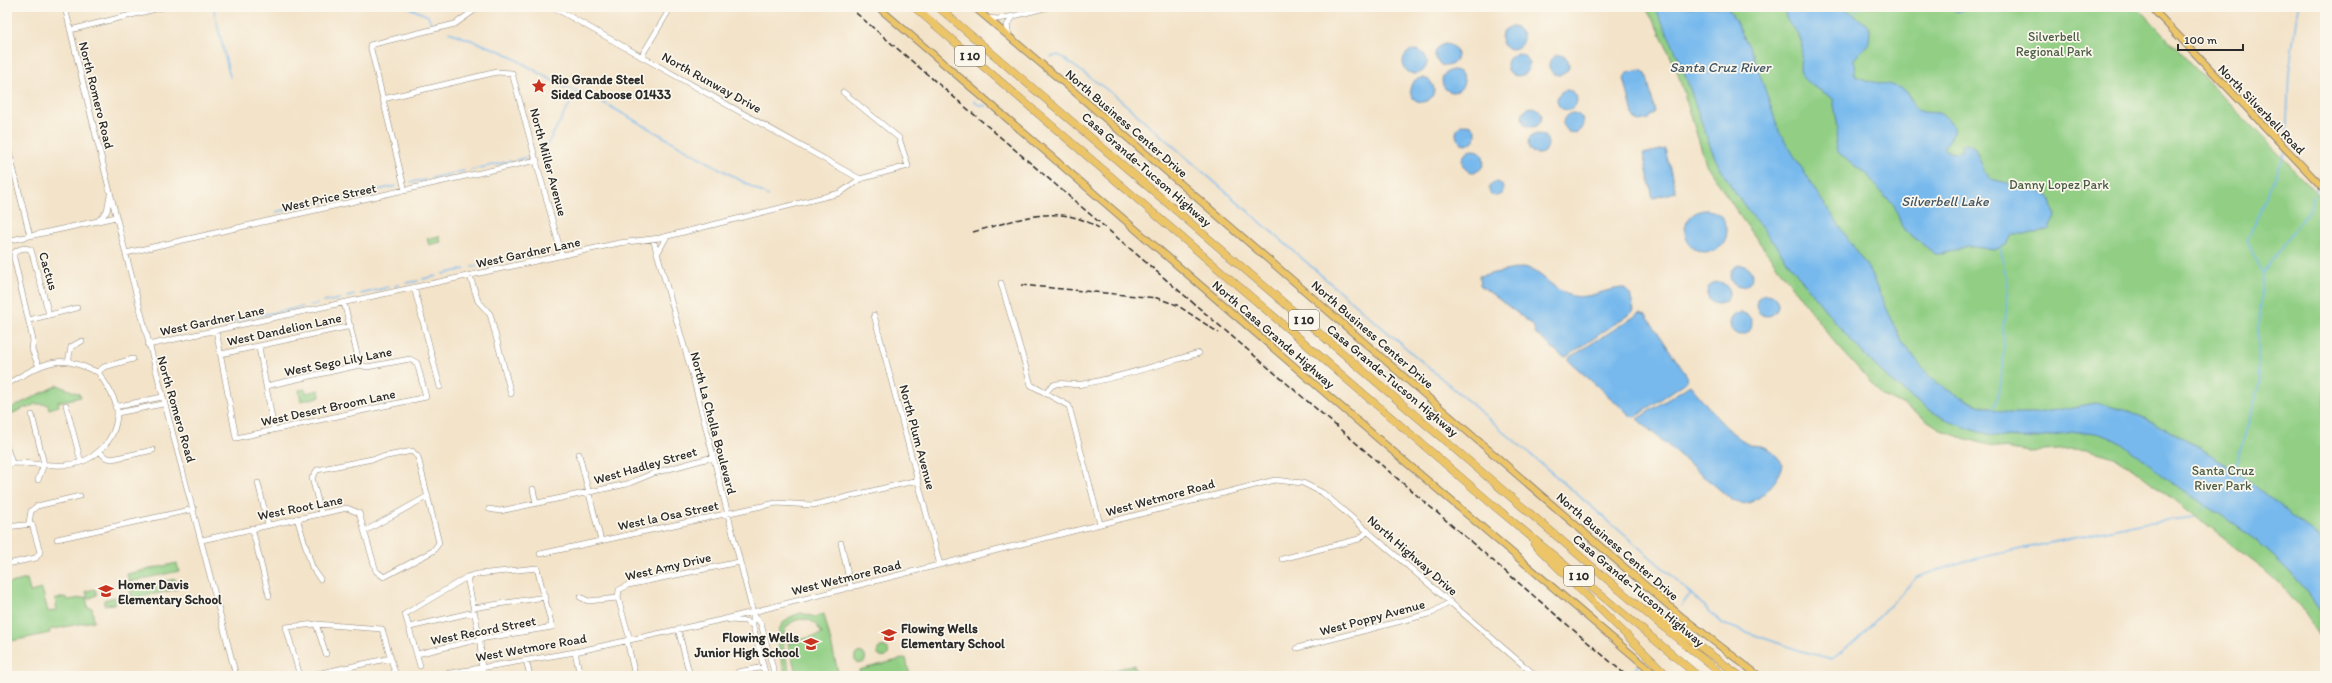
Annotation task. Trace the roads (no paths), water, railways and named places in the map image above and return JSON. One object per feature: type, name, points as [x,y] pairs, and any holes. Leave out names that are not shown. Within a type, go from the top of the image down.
[{"type":"highway","name":"Casa Grande-Tucson Highway","points":[[914,7],[1506,515],[1698,676]]},
{"type":"highway","name":"Casa Grande-Tucson Highway","points":[[938,7],[1607,579],[1724,676]]},
{"type":"highway","points":[[1506,515],[1668,676]]},
{"type":"highway","points":[[1607,579],[1740,676]]},
{"type":"main road","name":"North Casa Grande Highway","points":[[878,7],[1382,442],[1657,676]]},
{"type":"main road","name":"North Business Center Drive","points":[[974,7],[1682,617],[1758,676]]},
{"type":"main road","name":"North Silverbell Road","points":[[2151,7],[2325,190]]},
{"type":"street","name":"North Romero Road","points":[[65,7],[163,404],[194,509],[236,676]]},
{"type":"street","points":[[70,30],[164,7]]},
{"type":"street","points":[[405,191],[370,45],[455,24],[479,7]]},
{"type":"street","name":"North Runway Drive","points":[[553,7],[860,179]]},
{"type":"street","points":[[641,56],[671,7]]},
{"type":"street","points":[[986,17],[998,19],[1048,7]]},
{"type":"street","points":[[1010,37],[1007,25],[1014,16]]},
{"type":"street","name":"North Miller Avenue","points":[[383,99],[497,72],[512,73],[562,256]]},
{"type":"street","name":"West Gardner Lane","points":[[148,345],[638,240],[668,236],[840,193],[860,179],[908,166],[899,138],[842,92]]},
{"type":"street","points":[[7,143],[30,236]]},
{"type":"street","name":"West Price Street","points":[[126,253],[537,160]]},
{"type":"street","points":[[96,222],[106,210],[110,194]]},
{"type":"street","points":[[7,241],[116,217]]},
{"type":"street","points":[[657,254],[668,236]]},
{"type":"street","name":"North La Cholla Boulevard","points":[[653,239],[693,377],[726,513],[753,613],[753,626],[766,676]]},
{"type":"street","name":"Cactus","points":[[39,367],[32,350],[33,340],[14,258],[14,252],[17,250],[25,248],[31,250],[49,314]]},
{"type":"street","points":[[470,276],[476,297],[490,314],[511,394]]},
{"type":"street","points":[[1001,283],[1031,385],[1069,406],[1100,524]]},
{"type":"street","points":[[414,287],[440,387]]},
{"type":"street","points":[[344,303],[360,365]]},
{"type":"street","points":[[29,320],[77,308]]},
{"type":"street","name":"North Plum Avenue","points":[[874,316],[940,565]]},
{"type":"street","name":"West Dandelion Lane","points":[[221,354],[351,326]]},
{"type":"street","points":[[216,330],[221,354]]},
{"type":"street","points":[[68,362],[71,347],[82,341]]},
{"type":"street","points":[[259,347],[274,430]]},
{"type":"street","points":[[1046,394],[1049,387],[1054,384],[1073,385],[1099,381],[1199,353]]},
{"type":"street","name":"West Desert Broom Lane","points":[[221,354],[236,438],[426,397]]},
{"type":"street","points":[[98,372],[104,366],[133,359]]},
{"type":"street","name":"West Sego Lily Lane","points":[[266,386],[360,365],[367,367],[408,359],[414,360],[418,365],[426,397]]},
{"type":"street","points":[[7,384],[39,367],[58,362],[68,362],[98,372],[112,397],[117,413],[113,428],[100,452],[81,462],[65,465],[12,463],[7,467]]},
{"type":"street","points":[[115,407],[162,397]]},
{"type":"street","points":[[117,413],[163,404]]},
{"type":"street","points":[[66,405],[81,462]]},
{"type":"street","points":[[32,415],[44,464],[38,480]]},
{"type":"street","points":[[7,448],[12,463]]},
{"type":"street","points":[[100,452],[105,457],[112,459],[154,450]]},
{"type":"street","points":[[321,513],[312,478],[312,471],[404,451],[416,451],[439,537],[439,546],[391,575],[381,579],[376,571],[365,531],[428,496]]},
{"type":"street","points":[[579,454],[601,541]]},
{"type":"street","name":"West Hadley Street","points":[[489,509],[500,511],[627,484],[654,474],[713,457]]},
{"type":"street","name":"West la Osa Street","points":[[540,554],[776,503],[813,505],[918,480]]},
{"type":"street","name":"North Highway Drive","points":[[1262,482],[1289,480],[1310,485],[1323,493],[1536,676]]},
{"type":"street","name":"West Wetmore Road","points":[[433,676],[482,666],[575,652],[753,613],[1262,482]]},
{"type":"street","points":[[258,483],[268,524]]},
{"type":"street","points":[[533,488],[536,503]]},
{"type":"street","points":[[7,564],[36,558],[39,554],[32,524],[29,522],[31,511],[37,506],[80,496]]},
{"type":"street","name":"West Root Lane","points":[[202,540],[268,524],[347,508],[354,509],[359,513],[365,531]]},
{"type":"street","points":[[57,539],[194,509]]},
{"type":"street","points":[[7,515],[9,526],[29,522]]},
{"type":"street","points":[[297,518],[312,567],[320,579]]},
{"type":"street","points":[[252,528],[269,596]]},
{"type":"street","points":[[1282,559],[1359,539],[1368,531]]},
{"type":"street","points":[[841,543],[851,588]]},
{"type":"street","name":"West Amy Drive","points":[[580,598],[588,601],[618,598],[618,592],[624,587],[739,562]]},
{"type":"street","points":[[410,627],[474,610],[545,597],[537,568],[478,574],[467,577],[405,614],[410,627],[420,666]]},
{"type":"street","points":[[467,577],[480,639],[482,676]]},
{"type":"street","name":"West Record Street","points":[[417,654],[480,639],[552,627],[545,597]]},
{"type":"street","points":[[618,598],[635,676]]},
{"type":"street","name":"West Poppy Avenue","points":[[1297,648],[1432,613],[1450,602]]},
{"type":"street","name":"North La Cholla Boulevard","points":[[753,613],[761,624],[775,676]]},
{"type":"street","points":[[725,619],[746,621],[753,626]]},
{"type":"street","points":[[316,624],[326,654]]},
{"type":"street","points":[[300,676],[286,627],[316,624],[382,629],[396,676]]},
{"type":"street","points":[[678,630],[690,676]]},
{"type":"street","points":[[575,652],[580,676]]},
{"type":"street","points":[[307,676],[390,658]]},
{"type":"street","points":[[526,660],[530,676]]},
{"type":"street","points":[[738,672],[764,667]]},
{"type":"water","name":"Santa Cruz River","points":[[1654,7],[1728,7],[1753,54],[1779,131],[1817,193],[1868,268],[1903,344],[1928,375],[1944,388],[1975,404],[2009,413],[2038,413],[2096,403],[2132,412],[2188,440],[2244,477],[2325,543],[2325,619],[2300,584],[2271,554],[2221,515],[2177,488],[2133,451],[2122,444],[2097,433],[2072,432],[2036,438],[2023,438],[1996,436],[1983,433],[1945,419],[1910,396],[1888,378],[1867,358],[1827,312],[1751,215],[1730,185],[1714,156],[1686,77],[1666,30]]},
{"type":"water","name":"Silverbell Lake","points":[[1787,7],[1843,7],[1865,23],[1870,30],[1869,43],[1854,59],[1855,75],[1867,80],[1898,87],[1907,92],[1915,107],[1920,111],[1938,113],[1946,117],[1953,127],[1953,134],[1943,148],[1953,153],[1963,150],[1962,145],[1967,143],[1974,147],[1985,172],[1991,179],[2045,192],[2051,199],[2055,217],[2049,229],[2037,234],[2013,234],[2006,245],[1994,250],[1968,246],[1943,254],[1935,254],[1917,240],[1902,227],[1894,205],[1883,195],[1866,173],[1849,162],[1837,151],[1835,143],[1838,127],[1833,99],[1810,84],[1801,74],[1800,64],[1802,43],[1798,34],[1787,20]]},
{"type":"water","points":[[1950,7],[1969,7],[1957,12]]},
{"type":"water","points":[[1512,27],[1520,30],[1523,38],[1520,46],[1512,49],[1504,46],[1501,38],[1504,30]]},
{"type":"water","points":[[1446,44],[1454,47],[1457,55],[1454,63],[1446,66],[1438,63],[1435,55],[1438,47]]},
{"type":"water","points":[[1415,50],[1420,51],[1426,57],[1426,67],[1420,73],[1415,74],[1410,73],[1404,67],[1403,62],[1404,57],[1410,51]]},
{"type":"water","points":[[1518,54],[1526,57],[1529,65],[1526,73],[1518,76],[1510,73],[1507,65],[1510,57]]},
{"type":"water","points":[[1555,55],[1563,55],[1569,61],[1569,69],[1563,75],[1555,75],[1549,69],[1549,61]]},
{"type":"water","points":[[1453,70],[1461,73],[1464,81],[1461,89],[1453,92],[1445,89],[1442,81],[1445,73]]},
{"type":"water","points":[[1640,70],[1646,73],[1655,112],[1649,119],[1639,121],[1634,118],[1624,78],[1627,73]]},
{"type":"water","points":[[1422,78],[1430,82],[1434,90],[1430,98],[1422,102],[1414,98],[1410,90],[1414,82]]},
{"type":"water","points":[[1563,90],[1571,90],[1577,96],[1577,104],[1571,110],[1563,110],[1557,104],[1557,96]]},
{"type":"water","points":[[1528,107],[1536,107],[1542,113],[1542,121],[1536,127],[1528,127],[1522,121],[1522,113]]},
{"type":"water","points":[[1569,113],[1577,113],[1583,119],[1583,127],[1577,133],[1569,133],[1563,127],[1563,119]]},
{"type":"water","points":[[1462,124],[1470,124],[1476,130],[1476,138],[1470,144],[1462,144],[1456,138],[1456,130]]},
{"type":"water","points":[[1534,134],[1542,134],[1548,140],[1548,148],[1542,154],[1534,154],[1528,148],[1528,140]]},
{"type":"water","points":[[1665,149],[1676,192],[1653,198],[1643,154]]},
{"type":"water","points":[[1473,150],[1481,153],[1484,161],[1481,169],[1473,172],[1465,169],[1462,161],[1465,153]]},
{"type":"water","points":[[1496,182],[1501,184],[1503,189],[1501,194],[1496,196],[1491,194],[1489,189],[1491,184]]},
{"type":"water","points":[[1702,210],[1710,210],[1721,216],[1727,227],[1727,235],[1721,246],[1710,252],[1702,252],[1691,246],[1685,235],[1685,227],[1691,216]]},
{"type":"water","points":[[1737,265],[1745,265],[1752,272],[1752,280],[1745,287],[1737,287],[1730,280],[1730,272]]},
{"type":"water","points":[[1525,267],[1531,269],[1557,289],[1569,295],[1583,296],[1624,288],[1630,294],[1634,311],[1566,357],[1562,356],[1536,334],[1533,325],[1480,285],[1479,276]]},
{"type":"water","points":[[1718,282],[1726,285],[1729,293],[1726,301],[1718,304],[1710,301],[1707,293],[1710,285]]},
{"type":"water","points":[[1763,294],[1771,294],[1778,301],[1778,309],[1771,316],[1763,316],[1756,309],[1756,301]]},
{"type":"water","points":[[1640,313],[1646,315],[1687,376],[1686,382],[1635,417],[1631,416],[1569,361],[1569,358]]},
{"type":"water","points":[[1741,313],[1749,316],[1752,324],[1749,332],[1741,335],[1733,332],[1730,324],[1733,316]]},
{"type":"water","points":[[1690,385],[1724,425],[1740,439],[1749,444],[1762,446],[1768,449],[1783,464],[1779,475],[1771,486],[1761,496],[1751,502],[1740,503],[1733,501],[1637,419]]},
{"type":"waterway","points":[[216,7],[214,11],[230,77]]},
{"type":"waterway","points":[[408,7],[428,16],[431,22]]},
{"type":"waterway","points":[[1852,14],[1861,7]]},
{"type":"waterway","points":[[2286,146],[2289,72],[2298,7]]},
{"type":"waterway","points":[[449,32],[503,52],[564,87],[590,95],[768,196]]},
{"type":"waterway","points":[[1051,57],[1059,55],[1117,97],[1336,288],[1670,574],[1723,624],[1798,650],[1832,659],[1857,640],[1917,577],[1965,561],[2144,523],[2194,517]]},
{"type":"waterway","points":[[543,152],[577,91]]},
{"type":"waterway","points":[[974,101],[979,105],[986,106]]},
{"type":"waterway","points":[[2234,470],[2259,388],[2258,339],[2263,274],[2247,241],[2285,152]]},
{"type":"waterway","points":[[516,160],[528,157]]},
{"type":"waterway","points":[[471,170],[511,161]]},
{"type":"waterway","points":[[2319,181],[2325,164]]},
{"type":"waterway","points":[[432,178],[464,171]]},
{"type":"waterway","points":[[411,182],[426,180]]},
{"type":"waterway","points":[[276,212],[396,186]]},
{"type":"waterway","points":[[2263,274],[2311,206],[2317,186]]},
{"type":"waterway","points":[[2000,248],[2004,263]]},
{"type":"waterway","points":[[472,267],[477,266]]},
{"type":"waterway","points":[[1993,410],[2000,389],[2004,351],[2003,327],[2008,294],[2004,267]]},
{"type":"waterway","points":[[443,274],[465,269]]},
{"type":"waterway","points":[[423,279],[436,276]]},
{"type":"waterway","points":[[406,283],[418,281]]},
{"type":"waterway","points":[[395,286],[399,285]]},
{"type":"waterway","points":[[361,294],[389,287]]},
{"type":"waterway","points":[[347,297],[354,295]]},
{"type":"waterway","points":[[324,302],[340,299]]},
{"type":"waterway","points":[[309,306],[317,304]]},
{"type":"waterway","points":[[257,316],[302,307]]},
{"type":"waterway","points":[[230,322],[252,317]]},
{"type":"waterway","points":[[2202,508],[2207,504]]},
{"type":"waterway","points":[[1681,606],[1691,593]]},
{"type":"waterway","points":[[1634,671],[1638,665]]},
{"type":"railway","points":[[849,7],[1627,676]]},
{"type":"railway","points":[[536,85],[542,88]]},
{"type":"railway","points":[[973,232],[1022,219],[1053,215],[1068,216],[1083,220],[1099,228]]},
{"type":"railway","points":[[1021,285],[1157,298],[1177,305],[1219,333]]},
{"type":"place","name":"Rio Grande Steel Sided Caboose 01433","points":[[539,86]]},
{"type":"place","name":"Homer Davis Elementary School","points":[[106,591]]},
{"type":"place","name":"Flowing Wells Elementary School","points":[[889,635]]},
{"type":"place","name":"Flowing Wells Junior High School","points":[[811,644]]},
{"type":"park label","name":"Silverbell Regional Park","points":[[2054,44]]},
{"type":"park label","name":"Danny Lopez Park","points":[[2059,184]]},
{"type":"park label","name":"Santa Cruz River Park","points":[[2223,478]]}]
